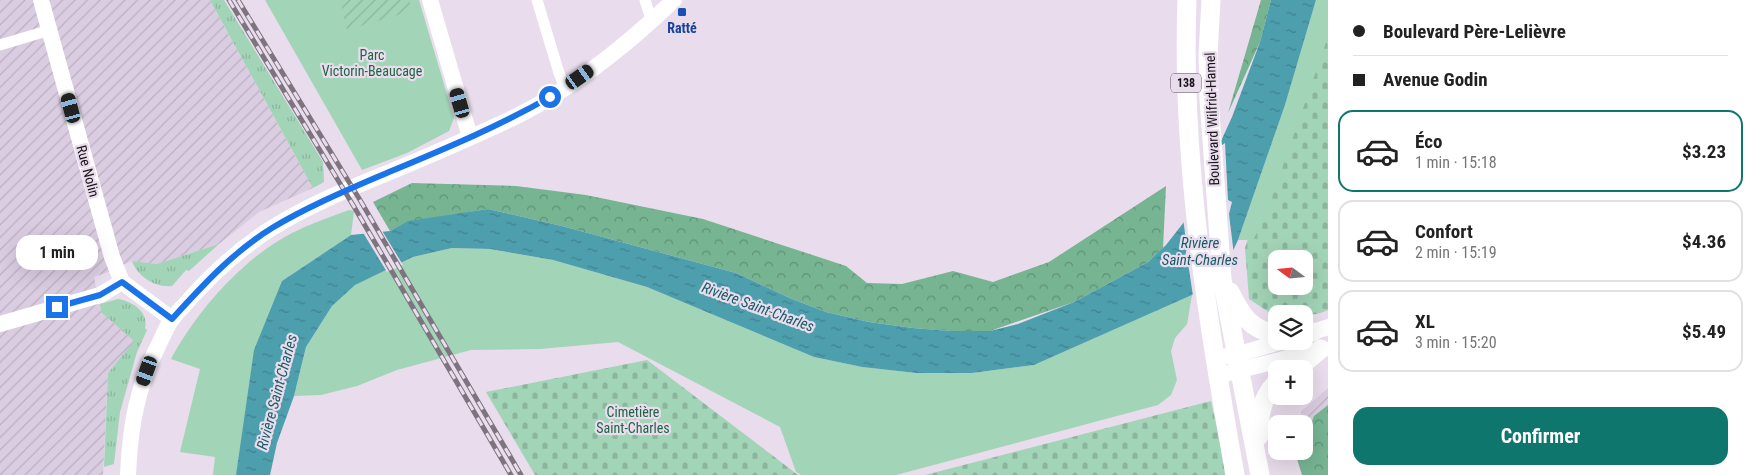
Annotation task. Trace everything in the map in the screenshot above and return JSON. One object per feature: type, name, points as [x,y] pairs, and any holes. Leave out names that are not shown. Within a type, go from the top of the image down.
[{"type":"main road","name":"Rue Nolin","points":[[41,0],[112,257],[122,282]]},
{"type":"main road","points":[[430,0],[470,138]]},
{"type":"main road","points":[[128,475],[131,433],[137,400],[155,351],[172,319],[214,272],[232,256],[272,228],[345,191],[470,138],[519,114],[565,88],[612,55],[652,22],[674,0]]},
{"type":"main road","name":"Boulevard Wilfrid-Hamel","points":[[1187,0],[1186,91],[1191,166],[1205,298],[1235,475]]},
{"type":"main road","name":"Boulevard Wilfrid-Hamel","points":[[1211,0],[1208,55],[1212,148],[1222,279],[1260,475]]},
{"type":"main road","points":[[1222,279],[1246,320],[1268,332]]},
{"type":"main road","points":[[0,324],[100,295],[122,282],[172,319]]},
{"type":"main road","points":[[1238,362],[1268,348]]},
{"type":"main road","points":[[1216,367],[1325,348]]},
{"type":"main road","points":[[1309,360],[1325,348]]},
{"type":"main road","points":[[1260,475],[1262,452],[1259,435],[1261,410],[1268,394]]},
{"type":"street","points":[[538,0],[559,74],[565,88]]},
{"type":"street","points":[[644,0],[652,22]]},
{"type":"street","points":[[0,45],[50,30]]},
{"type":"shaded area","points":[[0,0],[210,0],[313,188],[259,212],[219,244],[157,264],[132,261],[94,277],[101,312],[135,341],[108,373],[103,475],[0,475]]},
{"type":"shaded area","points":[[1328,388],[1328,475],[1313,460],[1313,415],[1301,415],[1301,412],[1309,405],[1313,405],[1313,401]]},
{"type":"green space","points":[[210,0],[224,0],[323,162],[324,182],[313,188]]},
{"type":"green space","name":"Parc Victorin-Beaucage","points":[[265,0],[419,0],[454,118],[449,131],[407,153],[362,170]]},
{"type":"green space","points":[[340,0],[409,0],[412,11],[347,30]]},
{"type":"green space","points":[[1261,0],[1271,0],[1260,42],[1228,113]]},
{"type":"green space","points":[[1316,0],[1328,0],[1328,37],[1264,220],[1253,240],[1238,240],[1285,105]]},
{"type":"green space","points":[[1328,0],[1328,310],[1313,314],[1313,305],[1268,305],[1268,312],[1249,299],[1245,248],[1295,92]]},
{"type":"green space","points":[[412,183],[516,186],[586,195],[703,219],[846,266],[867,283],[902,284],[953,271],[993,282],[1049,262],[1166,186],[1163,248],[1148,262],[1074,302],[990,331],[951,331],[869,322],[826,312],[792,299],[736,273],[562,226],[488,209],[405,223],[390,231],[373,202]]},
{"type":"green space","points":[[349,210],[354,211],[351,235],[282,281],[236,475],[213,475],[215,457],[180,452],[200,369],[171,359],[208,305],[223,287],[256,256],[292,233]]},
{"type":"green space","points":[[219,244],[189,271],[186,270],[172,286],[159,285],[148,280],[138,272],[132,261],[157,264]]},
{"type":"green space","points":[[452,248],[490,249],[553,260],[647,287],[814,357],[862,367],[916,373],[972,373],[1034,365],[1192,295],[1187,324],[1175,338],[1171,351],[1177,380],[1171,395],[1158,405],[896,475],[801,475],[796,472],[780,427],[618,342],[540,349],[471,350],[397,370],[357,386],[321,395],[294,396],[306,347],[332,306],[354,285],[413,257]]},
{"type":"green space","points":[[118,299],[129,302],[142,312],[147,330],[137,352],[120,412],[114,464],[104,467],[108,373],[134,341],[101,312],[100,304]]},
{"type":"green space","name":"Cimetière Saint-Charles","points":[[647,360],[798,475],[535,475],[486,392]]},
{"type":"green space","points":[[1211,401],[1227,475],[925,475]]},
{"type":"green space","points":[[1328,405],[1328,475],[1302,475],[1297,460],[1313,460],[1314,416]]},
{"type":"water","name":"Rivière Saint-Charles","points":[[1271,0],[1316,0],[1285,105],[1238,240],[1223,272],[1192,295],[1034,365],[972,373],[916,373],[862,367],[814,357],[647,287],[553,260],[490,249],[452,248],[413,257],[355,285],[332,306],[306,347],[294,396],[277,443],[270,475],[236,475],[254,350],[282,281],[351,235],[390,231],[408,221],[488,209],[562,226],[736,273],[792,299],[826,312],[869,322],[913,328],[951,331],[990,331],[1018,324],[1074,302],[1148,262],[1166,245],[1184,222],[1232,117],[1260,42]]},
{"type":"pier","points":[[1225,143],[1228,200],[1232,202],[1229,214],[1234,255],[1226,272],[1193,296],[1188,263],[1184,261],[1187,248],[1183,218],[1215,150]]},
{"type":"pier","points":[[381,229],[403,265],[387,272],[362,231]]},
{"type":"railway","points":[[229,0],[353,205],[511,475]]},
{"type":"railway","points":[[238,0],[360,200],[521,475]]},
{"type":"place","name":"Ratté","points":[[682,12]]},
{"type":"route","points":[[57,307],[100,295],[122,282],[172,319],[214,272],[232,256],[272,228],[345,191],[484,131],[550,97]]}]
